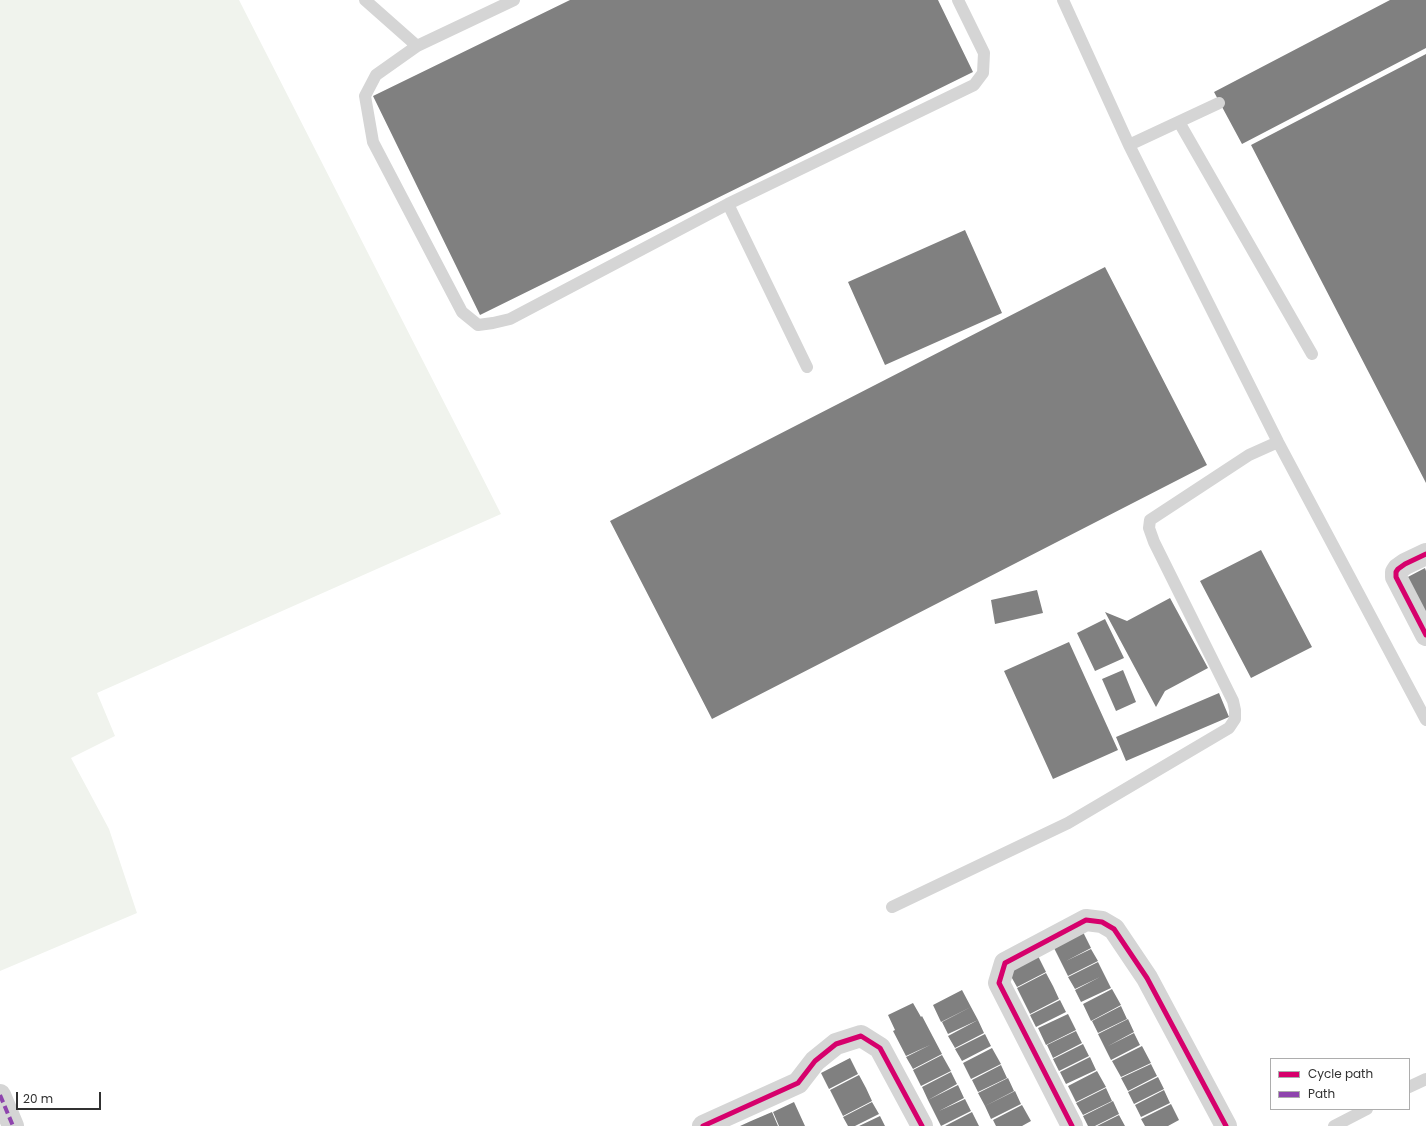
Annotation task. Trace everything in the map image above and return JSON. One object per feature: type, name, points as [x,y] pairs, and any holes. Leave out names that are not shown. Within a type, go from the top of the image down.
[{"type":"street","points":[[1426,554],[1405,564],[1396,572],[1396,577],[1426,635]]},
{"type":"street","points":[[1072,1126],[999,983],[1005,963],[1086,920],[1102,922],[1114,929],[1147,978],[1226,1126]]},
{"type":"street","points":[[703,1126],[798,1083],[815,1061],[836,1044],[861,1036],[880,1048],[922,1126]]},
{"type":"street","points":[[0,1095],[13,1126]]},
{"type":"lane","points":[[365,0],[417,46]]},
{"type":"lane","points":[[514,0],[417,46],[376,75],[365,96],[373,142],[462,312],[478,325],[510,319],[728,204],[974,85],[983,73],[984,53],[958,0]]},
{"type":"lane","points":[[1063,0],[1129,145],[1278,442],[1426,720]]},
{"type":"lane","points":[[1129,145],[1219,103]]},
{"type":"lane","points":[[1179,122],[1312,354]]},
{"type":"lane","points":[[728,204],[807,367]]},
{"type":"lane","points":[[892,907],[1068,823],[1229,728],[1235,719],[1233,701],[1154,542],[1149,528],[1150,520],[1250,455],[1278,442]]},
{"type":"lane","points":[[1410,1087],[1426,1079]]},
{"type":"lane","points":[[1334,1126],[1365,1110]]},
{"type":"shaded area","points":[[0,0],[239,0],[501,514],[97,693],[115,736],[71,758],[109,829],[137,913],[0,971]]},
{"type":"building","points":[[570,0],[938,0],[973,72],[480,315],[373,96]]},
{"type":"building","points":[[1390,0],[1426,0],[1426,48],[1242,144],[1214,92]]},
{"type":"building","points":[[1426,54],[1426,483],[1251,145]]},
{"type":"building","points":[[965,230],[1002,313],[885,365],[848,282]]},
{"type":"building","points":[[1105,267],[1207,465],[712,719],[610,521]]},
{"type":"building","points":[[1261,550],[1312,647],[1251,678],[1200,581]]},
{"type":"building","points":[[1425,568],[1426,571],[1426,619],[1404,579]]},
{"type":"building","points":[[1037,590],[1043,613],[995,624],[991,600]]},
{"type":"building","points":[[1170,598],[1208,668],[1165,691],[1156,707],[1105,612],[1127,621]]},
{"type":"building","points":[[1105,619],[1124,658],[1095,671],[1077,633]]},
{"type":"building","points":[[1069,642],[1118,750],[1053,779],[1004,671]]},
{"type":"building","points":[[1123,670],[1136,702],[1116,711],[1102,679]]},
{"type":"building","points":[[1219,693],[1229,717],[1126,761],[1116,737]]},
{"type":"building","points":[[1083,932],[1091,948],[1066,961],[1091,949],[1098,961],[1068,976],[1053,946]]},
{"type":"building","points":[[1038,956],[1046,972],[1017,987],[1008,971]]},
{"type":"building","points":[[1098,962],[1111,988],[1081,1002],[1075,990],[1100,977],[1075,989],[1068,977]]},
{"type":"building","points":[[1046,973],[1059,999],[1030,1014],[1017,988]]},
{"type":"building","points":[[1112,989],[1121,1005],[1091,1021],[1083,1004]]},
{"type":"building","points":[[962,990],[971,1007],[941,1022],[933,1005]]},
{"type":"building","points":[[1060,1000],[1066,1012],[1036,1027],[1030,1015]]},
{"type":"building","points":[[913,1003],[921,1017],[922,1016],[942,1054],[913,1069],[906,1057],[930,1045],[906,1056],[893,1031],[895,1030],[888,1015]]},
{"type":"building","points":[[1121,1006],[1127,1019],[1098,1033],[1092,1021]]},
{"type":"building","points":[[971,1007],[978,1020],[948,1034],[942,1022]]},
{"type":"building","points":[[1068,1014],[1076,1030],[1046,1045],[1038,1028]]},
{"type":"building","points":[[1128,1019],[1134,1032],[1108,1046],[1134,1033],[1140,1045],[1111,1060],[1098,1034]]},
{"type":"building","points":[[978,1020],[984,1033],[955,1048],[948,1036]]},
{"type":"building","points":[[1076,1031],[1082,1043],[1053,1058],[1047,1045]]},
{"type":"building","points":[[985,1034],[991,1046],[962,1061],[955,1049]]},
{"type":"building","points":[[1083,1044],[1089,1056],[1059,1071],[1053,1059]]},
{"type":"building","points":[[1142,1046],[1151,1063],[1121,1077],[1112,1061]]},
{"type":"building","points":[[992,1048],[1001,1064],[971,1079],[963,1063]]},
{"type":"building","points":[[942,1055],[951,1071],[921,1086],[913,1070]]},
{"type":"building","points":[[1090,1057],[1096,1070],[1066,1084],[1060,1072]]},
{"type":"building","points":[[850,1058],[858,1074],[829,1089],[821,1073]]},
{"type":"building","points":[[1151,1064],[1157,1076],[1128,1091],[1121,1078]]},
{"type":"building","points":[[1001,1065],[1007,1078],[978,1092],[972,1080]]},
{"type":"building","points":[[1097,1071],[1106,1087],[1076,1102],[1068,1086]]},
{"type":"building","points":[[951,1072],[957,1084],[928,1100],[922,1087]]},
{"type":"building","points":[[859,1075],[872,1101],[843,1116],[830,1090]]},
{"type":"building","points":[[1158,1077],[1164,1089],[1134,1104],[1128,1092]]},
{"type":"building","points":[[1008,1078],[1014,1091],[985,1106],[978,1093]]},
{"type":"building","points":[[958,1085],[964,1098],[939,1111],[965,1099],[971,1111],[941,1126],[928,1100]]},
{"type":"building","points":[[1106,1088],[1112,1101],[1083,1115],[1076,1103]]},
{"type":"building","points":[[1164,1090],[1170,1103],[1141,1117],[1135,1105]]},
{"type":"building","points":[[1015,1091],[1021,1104],[991,1119],[985,1106]]},
{"type":"building","points":[[1113,1101],[1119,1114],[1095,1126],[1088,1126],[1083,1116]]},
{"type":"building","points":[[794,1102],[805,1126],[779,1126],[773,1112]]},
{"type":"building","points":[[872,1102],[879,1114],[855,1126],[848,1126],[843,1117]]},
{"type":"building","points":[[1171,1104],[1179,1120],[1168,1126],[1145,1126],[1141,1119]]},
{"type":"building","points":[[1022,1105],[1031,1121],[1022,1126],[996,1126],[993,1120]]},
{"type":"building","points":[[772,1112],[778,1126],[740,1126],[751,1121]]},
{"type":"building","points":[[972,1112],[979,1126],[945,1126]]},
{"type":"building","points":[[1119,1115],[1125,1126],[1097,1126]]},
{"type":"building","points":[[880,1116],[885,1126],[859,1126]]},
{"type":"marked path","points":[[0,1095],[13,1126]]},
{"type":"cycle path","points":[[1426,554],[1405,564],[1396,572],[1396,577],[1426,635]]},
{"type":"cycle path","points":[[1072,1126],[999,983],[1005,963],[1086,920],[1102,922],[1114,929],[1147,978],[1226,1126]]},
{"type":"cycle path","points":[[703,1126],[798,1083],[815,1061],[836,1044],[861,1036],[880,1048],[922,1126]]}]
